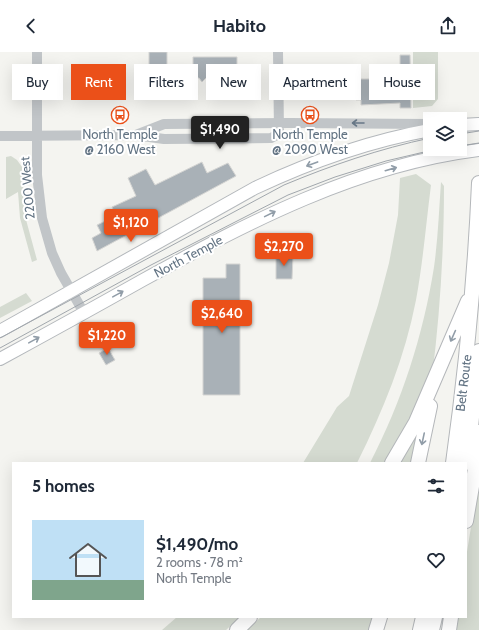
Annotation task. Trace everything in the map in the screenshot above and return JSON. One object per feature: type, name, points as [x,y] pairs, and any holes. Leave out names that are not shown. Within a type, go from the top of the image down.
[{"type":"highway","name":"Belt Route","points":[[453,462],[474,288],[479,183]]},
{"type":"highway","points":[[393,462],[416,422],[474,288]]},
{"type":"highway","name":"Belt Route","points":[[465,462],[470,436],[479,351]]},
{"type":"highway","points":[[418,462],[437,374]]},
{"type":"highway","points":[[475,381],[479,408]]},
{"type":"highway","points":[[467,515],[477,457],[479,432]]},
{"type":"highway","points":[[237,630],[249,618]]},
{"type":"highway","points":[[376,630],[380,618]]},
{"type":"highway","points":[[420,630],[423,618]]},
{"type":"highway","points":[[432,630],[435,618]]},
{"type":"highway","points":[[449,630],[451,618]]},
{"type":"main road","points":[[467,125],[479,124]]},
{"type":"main road","name":"North Temple","points":[[0,331],[254,188],[286,173],[351,150],[398,136],[423,131]]},
{"type":"main road","name":"North Temple","points":[[0,359],[203,247],[284,207],[319,192],[407,164],[479,150]]},
{"type":"street","name":"2200 West","points":[[37,52],[38,189],[42,218],[52,253],[84,313]]},
{"type":"street","points":[[0,136],[135,135],[164,139],[266,139],[277,135],[279,131],[278,52]]},
{"type":"street","points":[[135,135],[164,124],[423,124]]},
{"type":"shaded area","points":[[413,52],[438,52],[438,99],[432,106],[413,108],[413,100],[435,100],[435,64],[413,64]]},
{"type":"shaded area","points":[[11,156],[17,160],[22,167],[25,216],[37,260],[32,262],[20,218],[18,192],[6,199],[6,157]]},
{"type":"shaded area","points":[[416,174],[431,185],[423,257],[416,300],[406,342],[399,363],[376,424],[357,462],[304,462],[337,407],[349,396],[378,305],[389,263],[398,215],[400,178]]},
{"type":"shaded area","points":[[441,182],[444,186],[443,234],[441,282],[435,353],[430,388],[415,462],[370,462],[392,416],[410,368],[424,318],[434,267]]},
{"type":"shaded area","points":[[26,293],[32,301],[0,318],[0,307]]},
{"type":"shaded area","points":[[479,477],[479,630],[454,630],[456,618],[467,618],[467,552]]},
{"type":"shaded area","points":[[176,618],[239,618],[226,630],[162,630]]},
{"type":"shaded area","points":[[260,618],[375,618],[372,630],[247,630]]},
{"type":"building","points":[[149,52],[167,52],[167,64],[149,64]]},
{"type":"building","points":[[400,55],[410,55],[410,64],[400,64]]},
{"type":"building","points":[[193,57],[237,57],[237,64],[206,64],[206,78],[202,82],[198,78],[198,64],[193,64]]},
{"type":"building","points":[[361,79],[369,79],[369,100],[411,100],[411,108],[400,108],[400,103],[361,105]]},
{"type":"building","points":[[202,162],[207,173],[228,163],[236,176],[97,251],[92,238],[101,233],[97,225],[116,216],[112,207],[136,196],[128,178],[146,169],[155,185]]},
{"type":"building","points":[[276,254],[293,255],[292,279],[276,279]]},
{"type":"building","points":[[226,264],[240,264],[240,395],[203,395],[203,278],[226,278]]},
{"type":"building","points":[[108,348],[115,360],[106,365],[99,353]]},
{"type":"tram line","points":[[467,133],[479,131]]},
{"type":"tram line","points":[[0,338],[284,185],[356,158],[423,140]]},
{"type":"tram line","points":[[467,145],[479,143]]},
{"type":"tram line","points":[[0,348],[151,265],[288,195],[335,177],[386,161],[423,152]]},
{"type":"place","name":"North Temple @ 2160 West","points":[[120,115]]},
{"type":"place","name":"North Temple @ 2090 West","points":[[310,115]]}]
